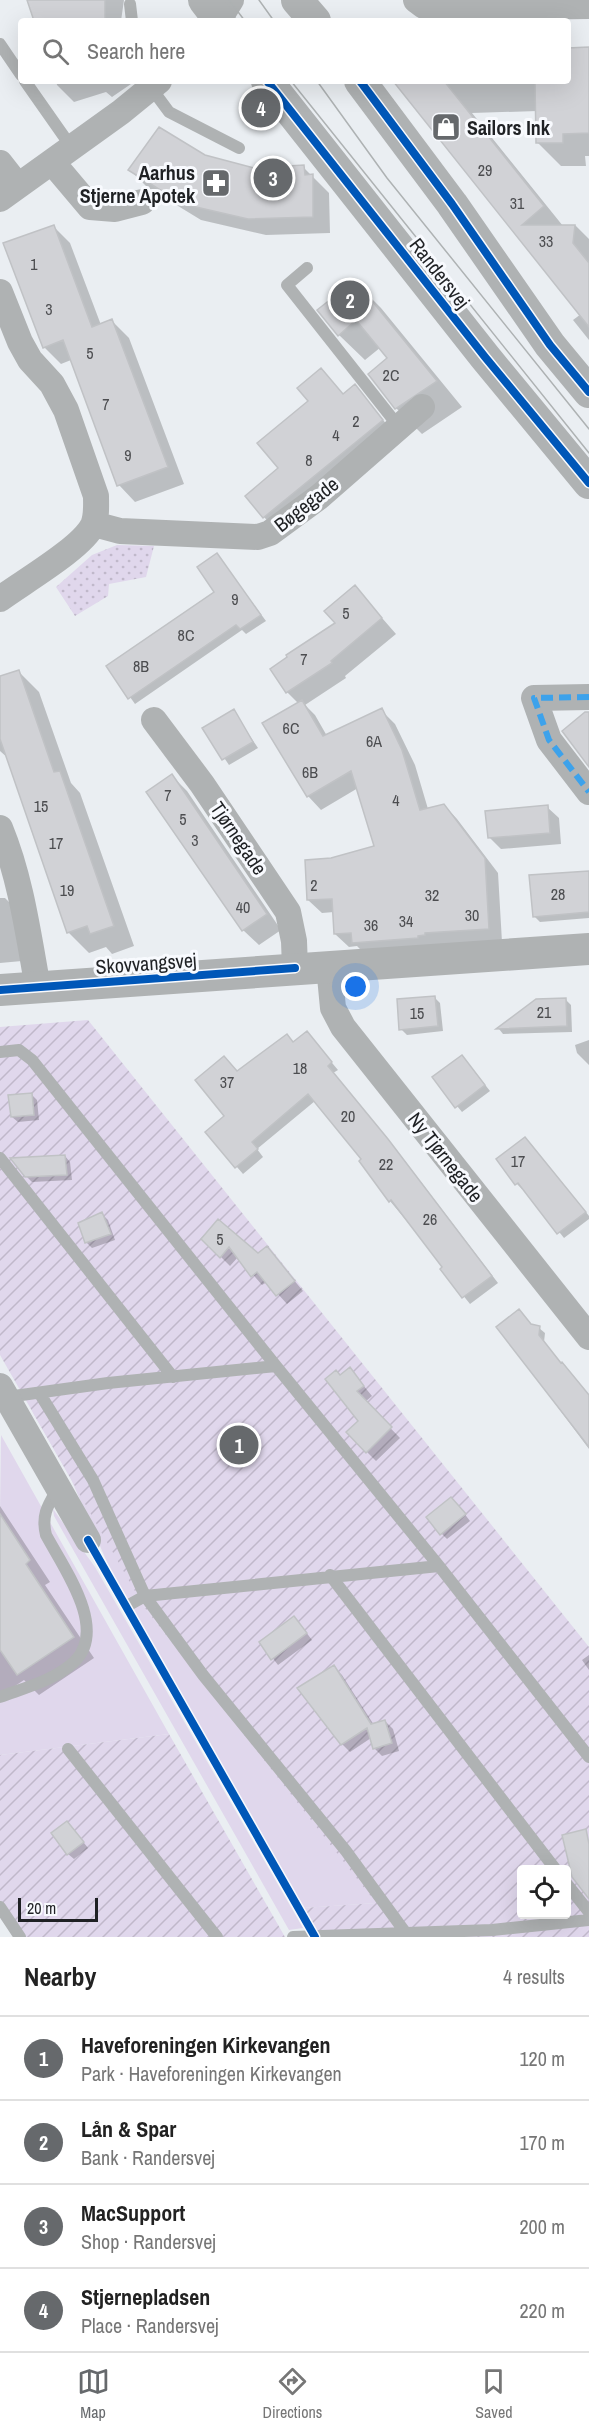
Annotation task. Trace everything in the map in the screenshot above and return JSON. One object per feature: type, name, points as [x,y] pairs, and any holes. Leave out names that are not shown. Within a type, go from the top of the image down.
[{"type":"street","points":[[297,0],[312,18]]},
{"type":"street","points":[[416,0],[424,6],[437,8],[589,6]]},
{"type":"street","points":[[0,163],[9,192],[62,155],[152,84]]},
{"type":"street","name":"Randersvej","points":[[269,84],[485,357],[589,483]]},
{"type":"street","points":[[362,84],[453,204],[550,345],[589,392]]},
{"type":"street","points":[[62,155],[90,207],[115,208],[142,202]]},
{"type":"street","points":[[0,292],[20,342],[30,360],[52,384],[66,410],[96,496],[94,524],[86,535],[0,599]]},
{"type":"street","name":"Bøgegade","points":[[94,524],[120,531],[258,537],[270,533],[319,497],[422,407]]},
{"type":"street","points":[[589,698],[534,698],[549,740],[589,792]]},
{"type":"street","name":"Tjørnegade","points":[[154,720],[202,784],[288,912],[294,941],[295,968]]},
{"type":"street","points":[[0,828],[12,857],[22,897],[38,988]]},
{"type":"street","name":"Skovvangsvej","points":[[0,990],[589,949]]},
{"type":"street","name":"Ny Tjørnegade","points":[[329,966],[333,1008],[343,1028],[589,1337]]},
{"type":"street","points":[[3,1392],[88,1540]]},
{"type":"lane","points":[[130,4],[132,18]]},
{"type":"lane","points":[[0,44],[18,71]]},
{"type":"lane","points":[[26,84],[62,155]]},
{"type":"lane","points":[[152,84],[169,112],[239,148]]},
{"type":"lane","points":[[307,267],[287,285],[399,427]]},
{"type":"lane","points":[[0,1052],[19,1050],[32,1060],[439,1566],[589,1757]]},
{"type":"lane","points":[[0,1158],[173,1377]]},
{"type":"lane","points":[[3,1392],[40,1394],[108,1383],[276,1366]]},
{"type":"lane","points":[[40,1394],[93,1480],[145,1596],[203,1675],[346,1851],[405,1932]]},
{"type":"lane","points":[[0,1698],[46,1679],[74,1663],[82,1652],[86,1640],[87,1622],[83,1606],[46,1535],[44,1525],[46,1508],[58,1488]]},
{"type":"lane","points":[[127,1606],[145,1596],[330,1575],[439,1566]]},
{"type":"lane","points":[[330,1575],[553,1865]]},
{"type":"lane","points":[[68,1749],[217,1937]]},
{"type":"lane","points":[[571,1888],[589,1912]]},
{"type":"lane","points":[[0,1907],[20,1937]]},
{"type":"lane","points":[[293,1937],[492,1930],[589,1920]]},
{"type":"shaded area","points":[[117,545],[154,546],[146,577],[109,584],[108,596],[75,616],[56,587],[92,555]]},
{"type":"shaded area","points":[[88,1020],[589,1647],[589,1937],[321,1937],[303,1908],[376,1903],[144,1607],[0,1355],[0,1027]]},
{"type":"shaded area","points":[[32,1411],[45,1420],[144,1607],[377,1903],[303,1908],[110,1569],[71,1479]]},
{"type":"shaded area","points":[[1,1435],[169,1734],[0,1755],[0,1650],[17,1675],[74,1637],[26,1564],[30,1560],[0,1514]]},
{"type":"shaded area","points":[[53,1509],[95,1567],[303,1928],[289,1930],[54,1516]]},
{"type":"shaded area","points":[[169,1734],[285,1937],[21,1937],[0,1907],[0,1755]]},
{"type":"building","points":[[27,0],[105,0],[105,18],[33,18]]},
{"type":"building","points":[[589,47],[589,133],[563,134],[563,143],[536,143],[535,84],[571,84],[571,48]]},
{"type":"building","points":[[395,84],[446,84],[544,206],[522,225],[575,225],[573,243],[589,263],[589,327]]},
{"type":"building","points":[[159,127],[205,155],[254,168],[304,165],[305,175],[313,174],[313,217],[248,219],[183,204],[128,170]]},
{"type":"building","points":[[54,225],[92,327],[112,319],[168,467],[117,486],[63,340],[43,348],[3,243]]},
{"type":"building","points":[[355,280],[437,381],[395,409],[368,374],[387,358],[356,320],[338,336],[317,310]]},
{"type":"building","points":[[321,368],[343,394],[355,384],[383,420],[263,518],[245,496],[278,468],[257,443],[308,401],[297,388]]},
{"type":"building","points":[[217,553],[261,615],[240,629],[236,625],[128,699],[106,666],[214,592],[197,567]]},
{"type":"building","points":[[355,585],[382,618],[331,661],[332,663],[286,693],[270,669],[287,657],[286,655],[335,623],[324,611]]},
{"type":"building","points":[[19,670],[54,772],[60,771],[114,926],[90,934],[87,926],[67,933],[0,739],[0,676]]},
{"type":"building","points":[[302,700],[323,736],[382,708],[402,750],[420,810],[444,804],[485,858],[489,929],[425,933],[418,938],[352,943],[351,933],[334,934],[332,899],[307,900],[305,860],[331,858],[374,846],[351,771],[307,797],[262,723]]},
{"type":"building","points":[[234,709],[253,742],[222,760],[202,728]]},
{"type":"building","points":[[585,712],[589,712],[589,767],[562,731]]},
{"type":"building","points":[[172,774],[267,914],[242,931],[146,792]]},
{"type":"building","points":[[548,805],[550,833],[488,838],[485,811]]},
{"type":"building","points":[[589,871],[589,912],[533,917],[529,875]]},
{"type":"building","points":[[435,996],[438,1026],[399,1030],[397,999]]},
{"type":"building","points":[[566,998],[567,1026],[496,1029],[536,999]]},
{"type":"building","points":[[307,1031],[332,1062],[328,1066],[388,1139],[492,1276],[462,1298],[440,1269],[442,1267],[359,1161],[361,1159],[308,1094],[252,1142],[258,1149],[235,1168],[205,1132],[224,1116],[195,1080],[224,1056],[237,1071],[287,1034],[293,1042]]},
{"type":"building","points":[[462,1055],[485,1085],[455,1108],[432,1077]]},
{"type":"building","points":[[32,1093],[34,1115],[11,1117],[8,1095]]},
{"type":"building","points":[[525,1137],[586,1212],[557,1234],[518,1183],[515,1185],[496,1159]]},
{"type":"building","points":[[65,1155],[67,1175],[25,1177],[10,1158]]},
{"type":"building","points":[[102,1212],[111,1234],[85,1243],[78,1223]]},
{"type":"building","points":[[218,1219],[258,1253],[267,1246],[295,1281],[276,1296],[257,1272],[251,1277],[229,1247],[220,1258],[201,1239]]},
{"type":"building","points":[[519,1309],[531,1324],[540,1326],[539,1335],[589,1395],[589,1447],[496,1327]]},
{"type":"building","points":[[350,1367],[364,1386],[357,1391],[392,1427],[366,1453],[346,1432],[358,1421],[325,1379],[336,1370],[340,1375]]},
{"type":"building","points":[[451,1497],[466,1514],[440,1535],[426,1517]]},
{"type":"building","points":[[0,1514],[30,1560],[26,1564],[74,1637],[17,1675],[0,1650]]},
{"type":"building","points":[[294,1616],[307,1633],[271,1660],[259,1642]]},
{"type":"building","points":[[334,1665],[371,1724],[385,1720],[392,1743],[373,1749],[367,1728],[341,1745],[297,1688]]},
{"type":"building","points":[[67,1821],[84,1842],[67,1855],[51,1833]]},
{"type":"building","points":[[586,1829],[589,1844],[589,1899],[572,1877],[571,1865],[562,1835]]},
{"type":"tram line","points":[[229,0],[243,18]]},
{"type":"tram line","points":[[259,0],[272,18]]},
{"type":"tram line","points":[[293,84],[589,453]]},
{"type":"tram line","points":[[319,84],[387,178],[589,429]]},
{"type":"marked path","points":[[589,697],[534,698],[549,740],[589,792]]},
{"type":"cycle path","points":[[269,84],[485,357],[589,483]]},
{"type":"cycle path","points":[[362,84],[452,204],[550,345],[589,392]]},
{"type":"cycle path","points":[[0,990],[295,968]]},
{"type":"cycle path","points":[[88,1540],[315,1937]]},
{"type":"place","name":"Stjernepladsen","points":[[261,108]]},
{"type":"place","name":"Sailors Ink","points":[[446,127]]},
{"type":"place","name":"MacSupport","points":[[273,178]]},
{"type":"place","name":"Aarhus Stjerne Apotek","points":[[216,183]]},
{"type":"place","name":"Lån & Spar","points":[[350,300]]},
{"type":"place","name":"Haveforeningen Kirkevangen","points":[[239,1445]]}]
